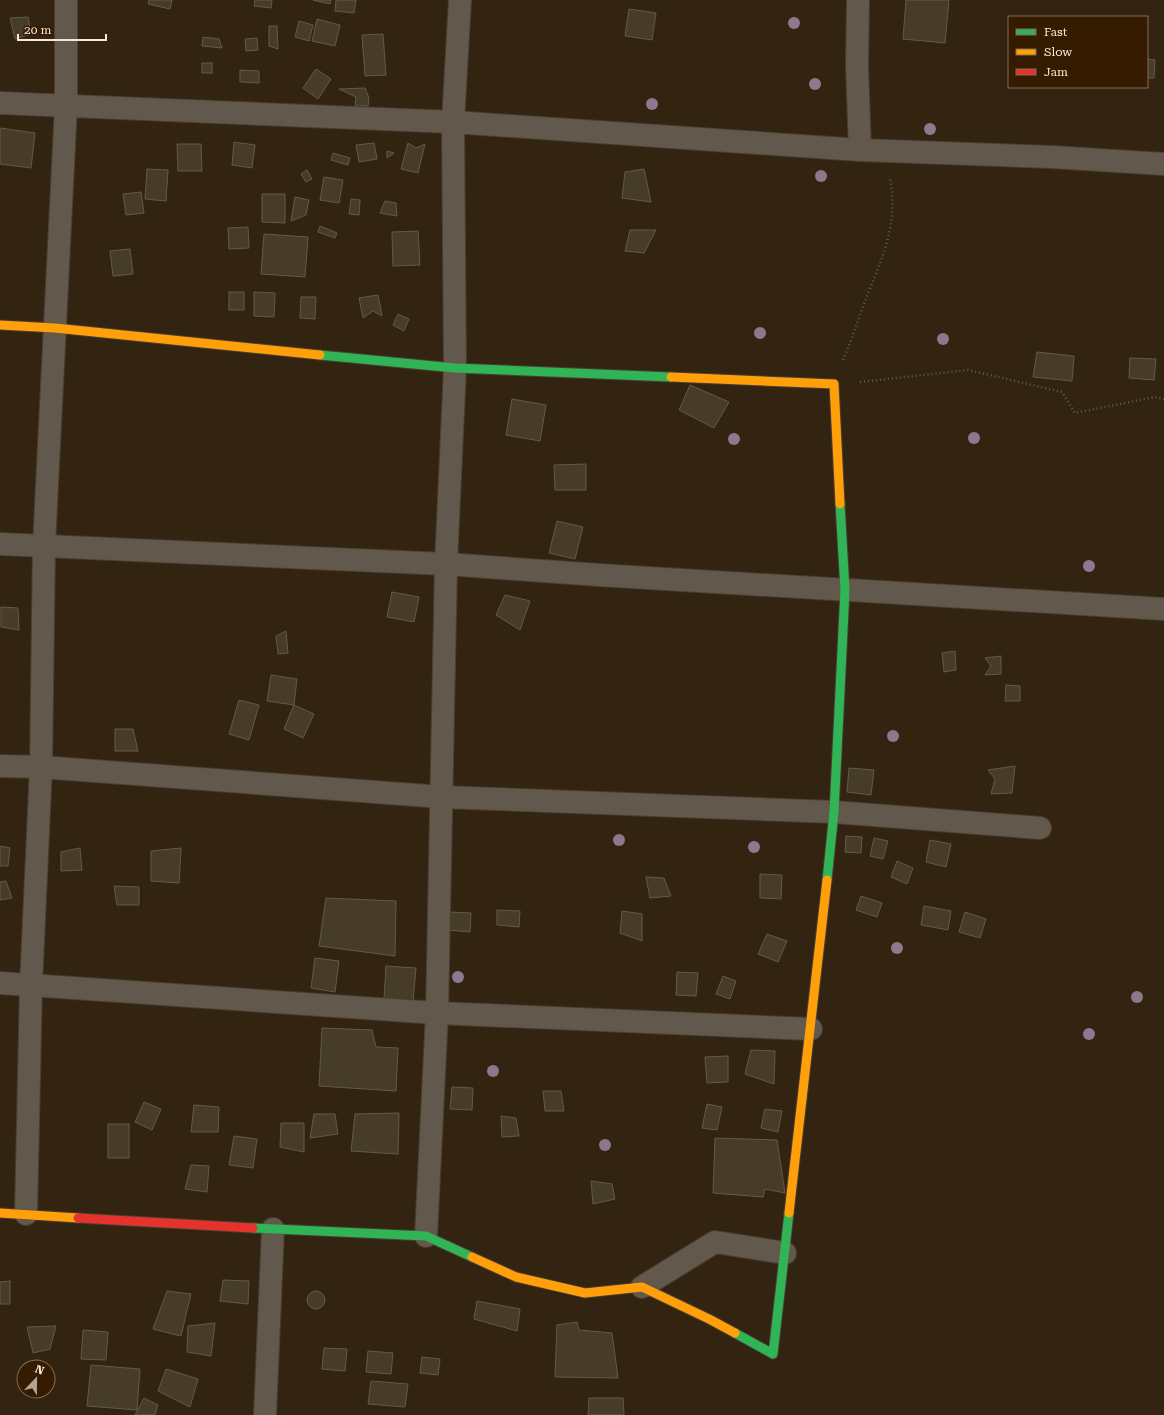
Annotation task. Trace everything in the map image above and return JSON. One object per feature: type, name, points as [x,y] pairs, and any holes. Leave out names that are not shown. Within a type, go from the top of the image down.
[{"type":"street","points":[[26,1214],[31,985],[41,767],[44,545],[66,106],[66,0]]},
{"type":"street","points":[[426,1236],[437,1013],[446,564],[455,368],[453,122],[460,0]]},
{"type":"street","points":[[858,0],[857,67],[860,150]]},
{"type":"street","points":[[0,103],[453,122],[860,150],[1052,157],[1164,164]]},
{"type":"street","points":[[0,325],[55,328],[455,368],[834,384],[845,590],[834,812],[811,1029],[773,1354],[710,1320],[642,1287]]},
{"type":"street","points":[[0,544],[446,564],[591,575],[1164,609]]},
{"type":"street","points":[[0,766],[41,767],[442,797],[834,812],[1040,828]]},
{"type":"street","points":[[0,984],[437,1013],[811,1029]]},
{"type":"street","points":[[0,1213],[273,1229],[426,1236],[516,1278],[585,1293],[642,1287],[715,1242],[785,1253]]},
{"type":"street","points":[[265,1415],[273,1229]]},
{"type":"path","points":[[884,151],[892,189],[892,224],[882,261],[834,384],[968,370],[1062,392],[1075,413],[1155,397],[1164,399]]},
{"type":"building","points":[[149,0],[172,0],[170,9],[148,4]]},
{"type":"building","points":[[255,0],[272,0],[271,8],[254,6]]},
{"type":"building","points":[[313,0],[331,0],[330,4]]},
{"type":"building","points":[[336,0],[356,0],[354,13],[335,11]]},
{"type":"building","points":[[906,0],[949,0],[945,43],[903,39]]},
{"type":"building","points":[[629,9],[656,13],[652,40],[625,36]]},
{"type":"building","points":[[28,17],[31,34],[15,39],[10,18]]},
{"type":"building","points":[[317,19],[340,25],[335,46],[312,41]]},
{"type":"building","points":[[299,21],[313,25],[309,41],[295,37]]},
{"type":"building","points":[[269,26],[277,26],[278,49],[269,46]]},
{"type":"building","points":[[383,34],[386,75],[365,76],[362,35]]},
{"type":"building","points":[[203,37],[219,39],[222,48],[202,46]]},
{"type":"building","points":[[257,38],[258,50],[246,51],[245,39]]},
{"type":"building","points":[[1148,59],[1155,60],[1154,78],[1148,78]]},
{"type":"building","points":[[202,63],[212,63],[212,73],[202,73]]},
{"type":"building","points":[[316,69],[331,79],[318,99],[303,88]]},
{"type":"building","points":[[240,70],[259,71],[259,83],[240,82]]},
{"type":"building","points":[[365,88],[369,98],[368,106],[355,106],[356,97],[339,89]]},
{"type":"building","points":[[0,128],[35,133],[31,168],[0,164]]},
{"type":"building","points":[[234,142],[255,145],[252,168],[232,165]]},
{"type":"building","points":[[374,143],[377,159],[359,162],[356,145]]},
{"type":"building","points":[[408,143],[416,148],[425,144],[418,173],[401,169]]},
{"type":"building","points":[[177,144],[201,144],[202,171],[178,171]]},
{"type":"building","points":[[387,151],[394,153],[387,158]]},
{"type":"building","points":[[333,153],[350,158],[348,165],[331,160]]},
{"type":"building","points":[[147,169],[168,170],[166,201],[145,199]]},
{"type":"building","points":[[644,169],[651,202],[622,198],[625,172]]},
{"type":"building","points":[[307,170],[312,179],[306,182],[301,174]]},
{"type":"building","points":[[324,177],[343,180],[339,203],[320,200]]},
{"type":"building","points":[[141,192],[144,213],[126,215],[123,194]]},
{"type":"building","points":[[262,194],[285,194],[285,223],[262,222]]},
{"type":"building","points":[[295,197],[309,200],[306,215],[291,221]]},
{"type":"building","points":[[351,199],[360,200],[359,215],[349,214]]},
{"type":"building","points":[[385,201],[396,203],[397,216],[380,213]]},
{"type":"building","points":[[320,226],[337,233],[335,238],[318,232]]},
{"type":"building","points":[[248,227],[249,248],[229,249],[228,228]]},
{"type":"building","points":[[630,230],[656,230],[644,253],[625,251]]},
{"type":"building","points":[[418,231],[420,265],[393,266],[392,232]]},
{"type":"building","points":[[264,234],[308,237],[305,277],[261,274]]},
{"type":"building","points":[[130,249],[133,274],[113,276],[110,251]]},
{"type":"building","points":[[229,292],[244,292],[244,310],[229,310]]},
{"type":"building","points":[[254,292],[275,293],[274,317],[254,316]]},
{"type":"building","points":[[378,295],[382,316],[373,311],[363,318],[359,298]]},
{"type":"building","points":[[301,297],[316,297],[315,319],[300,318]]},
{"type":"building","points":[[398,314],[409,319],[404,331],[393,325]]},
{"type":"building","points":[[1037,352],[1074,356],[1072,381],[1033,377]]},
{"type":"building","points":[[1130,358],[1156,359],[1154,380],[1129,378]]},
{"type":"building","points":[[690,385],[729,402],[714,428],[679,410]]},
{"type":"building","points":[[512,399],[546,405],[540,441],[506,435]]},
{"type":"building","points":[[586,464],[586,490],[555,490],[554,465]]},
{"type":"building","points":[[557,521],[583,527],[575,559],[549,553]]},
{"type":"building","points":[[392,592],[419,597],[414,622],[387,617]]},
{"type":"building","points":[[505,595],[530,601],[520,630],[496,615]]},
{"type":"building","points":[[1,607],[18,608],[19,630],[1,627]]},
{"type":"building","points":[[286,631],[288,653],[278,654],[276,636]]},
{"type":"building","points":[[955,651],[956,670],[944,672],[942,653]]},
{"type":"building","points":[[1001,656],[1001,674],[985,675],[991,666],[985,658]]},
{"type":"building","points":[[271,675],[297,679],[294,705],[267,701]]},
{"type":"building","points":[[1006,685],[1020,686],[1020,701],[1005,701]]},
{"type":"building","points":[[239,700],[259,705],[249,740],[229,734]]},
{"type":"building","points":[[294,705],[314,714],[303,738],[284,729]]},
{"type":"building","points":[[115,729],[133,729],[138,751],[115,751]]},
{"type":"building","points":[[1015,766],[1012,793],[991,794],[995,779],[988,770]]},
{"type":"building","points":[[849,768],[874,770],[871,795],[847,792]]},
{"type":"building","points":[[846,836],[862,837],[861,853],[845,852]]},
{"type":"building","points":[[874,838],[888,841],[883,859],[870,856]]},
{"type":"building","points":[[930,840],[951,844],[946,867],[926,862]]},
{"type":"building","points":[[0,846],[10,848],[8,866],[0,866]]},
{"type":"building","points":[[80,848],[82,870],[61,871],[61,852]]},
{"type":"building","points":[[181,848],[179,883],[151,881],[151,851]]},
{"type":"building","points":[[897,861],[913,868],[907,884],[891,877]]},
{"type":"building","points":[[760,874],[782,875],[781,899],[760,898]]},
{"type":"building","points":[[646,877],[664,878],[671,896],[650,898]]},
{"type":"building","points":[[6,881],[12,898],[0,900],[0,882]]},
{"type":"building","points":[[114,886],[139,887],[139,905],[117,905]]},
{"type":"building","points":[[861,896],[882,903],[877,917],[856,910]]},
{"type":"building","points":[[326,898],[396,901],[395,956],[319,946]]},
{"type":"building","points":[[924,906],[951,911],[948,930],[921,925]]},
{"type":"building","points":[[497,910],[520,911],[519,927],[497,925]]},
{"type":"building","points":[[622,911],[642,914],[642,941],[620,933]]},
{"type":"building","points":[[449,912],[471,913],[470,932],[447,930]]},
{"type":"building","points":[[965,912],[986,919],[980,938],[959,932]]},
{"type":"building","points":[[767,934],[787,941],[778,962],[758,954]]},
{"type":"building","points":[[315,958],[339,961],[335,992],[311,988]]},
{"type":"building","points":[[386,966],[416,968],[413,1001],[384,999]]},
{"type":"building","points":[[677,972],[698,973],[696,996],[676,995]]},
{"type":"building","points":[[723,976],[736,981],[730,999],[716,994]]},
{"type":"building","points":[[322,1028],[372,1030],[376,1047],[398,1048],[396,1091],[319,1086]]},
{"type":"building","points":[[751,1050],[775,1051],[774,1084],[745,1074]]},
{"type":"building","points":[[728,1056],[728,1082],[707,1083],[705,1057]]},
{"type":"building","points":[[452,1087],[473,1088],[472,1110],[450,1109]]},
{"type":"building","points":[[543,1091],[561,1091],[564,1111],[545,1111]]},
{"type":"building","points":[[144,1102],[161,1109],[152,1130],[135,1122]]},
{"type":"building","points":[[707,1104],[722,1107],[717,1130],[702,1128]]},
{"type":"building","points":[[194,1105],[219,1107],[218,1132],[191,1132]]},
{"type":"building","points":[[765,1109],[782,1111],[778,1132],[761,1128]]},
{"type":"building","points":[[399,1113],[398,1154],[351,1151],[355,1114]]},
{"type":"building","points":[[314,1114],[335,1114],[338,1134],[310,1138]]},
{"type":"building","points":[[501,1116],[516,1118],[519,1136],[502,1137]]},
{"type":"building","points":[[281,1123],[304,1123],[304,1152],[280,1147]]},
{"type":"building","points":[[108,1124],[129,1124],[129,1158],[108,1158]]},
{"type":"building","points":[[234,1136],[257,1139],[253,1168],[229,1165]]},
{"type":"building","points":[[715,1138],[777,1140],[785,1193],[765,1189],[763,1197],[713,1193]]},
{"type":"building","points":[[191,1165],[209,1166],[207,1192],[185,1189]]},
{"type":"building","points":[[591,1181],[612,1184],[615,1199],[593,1204]]},
{"type":"building","points":[[223,1280],[249,1281],[248,1304],[220,1301]]},
{"type":"building","points":[[10,1281],[10,1304],[0,1304],[0,1282]]},
{"type":"building","points":[[167,1291],[191,1294],[181,1336],[153,1329]]},
{"type":"building","points":[[312,1291],[320,1291],[325,1296],[323,1307],[320,1309],[312,1309],[307,1304],[307,1296]]},
{"type":"building","points":[[477,1301],[520,1309],[517,1331],[474,1319]]},
{"type":"building","points":[[577,1322],[579,1330],[612,1333],[618,1378],[555,1377],[557,1325]]},
{"type":"building","points":[[215,1323],[211,1356],[187,1352],[188,1326]]},
{"type":"building","points":[[56,1326],[50,1349],[33,1353],[27,1327]]},
{"type":"building","points":[[83,1330],[108,1332],[106,1360],[81,1359]]},
{"type":"building","points":[[324,1348],[347,1349],[345,1371],[322,1369]]},
{"type":"building","points":[[368,1351],[393,1353],[391,1374],[366,1372]]},
{"type":"building","points":[[422,1357],[440,1359],[438,1375],[420,1373]]},
{"type":"building","points":[[91,1365],[140,1369],[137,1410],[87,1406]]},
{"type":"building","points":[[166,1369],[198,1379],[190,1407],[158,1391]]},
{"type":"building","points":[[371,1381],[408,1384],[405,1407],[368,1404]]},
{"type":"building","points":[[144,1398],[158,1405],[155,1415],[135,1415]]},
{"type":"building","points":[[589,1398],[623,1398],[624,1415],[588,1415]]},
{"type":"traffic: fast","points":[[320,355],[455,368],[671,377]]},
{"type":"traffic: fast","points":[[827,880],[834,812],[845,590],[840,504]]},
{"type":"traffic: fast","points":[[735,1333],[773,1354],[789,1213]]},
{"type":"traffic: fast","points":[[253,1228],[426,1236],[472,1257]]},
{"type":"traffic: slow","points":[[0,325],[55,328],[320,355]]},
{"type":"traffic: slow","points":[[671,377],[834,384],[840,504]]},
{"type":"traffic: slow","points":[[789,1213],[827,880]]},
{"type":"traffic: slow","points":[[0,1213],[78,1218]]},
{"type":"traffic: slow","points":[[472,1257],[516,1277],[585,1293],[642,1287],[735,1333]]},
{"type":"traffic: jam","points":[[78,1218],[253,1228]]}]
